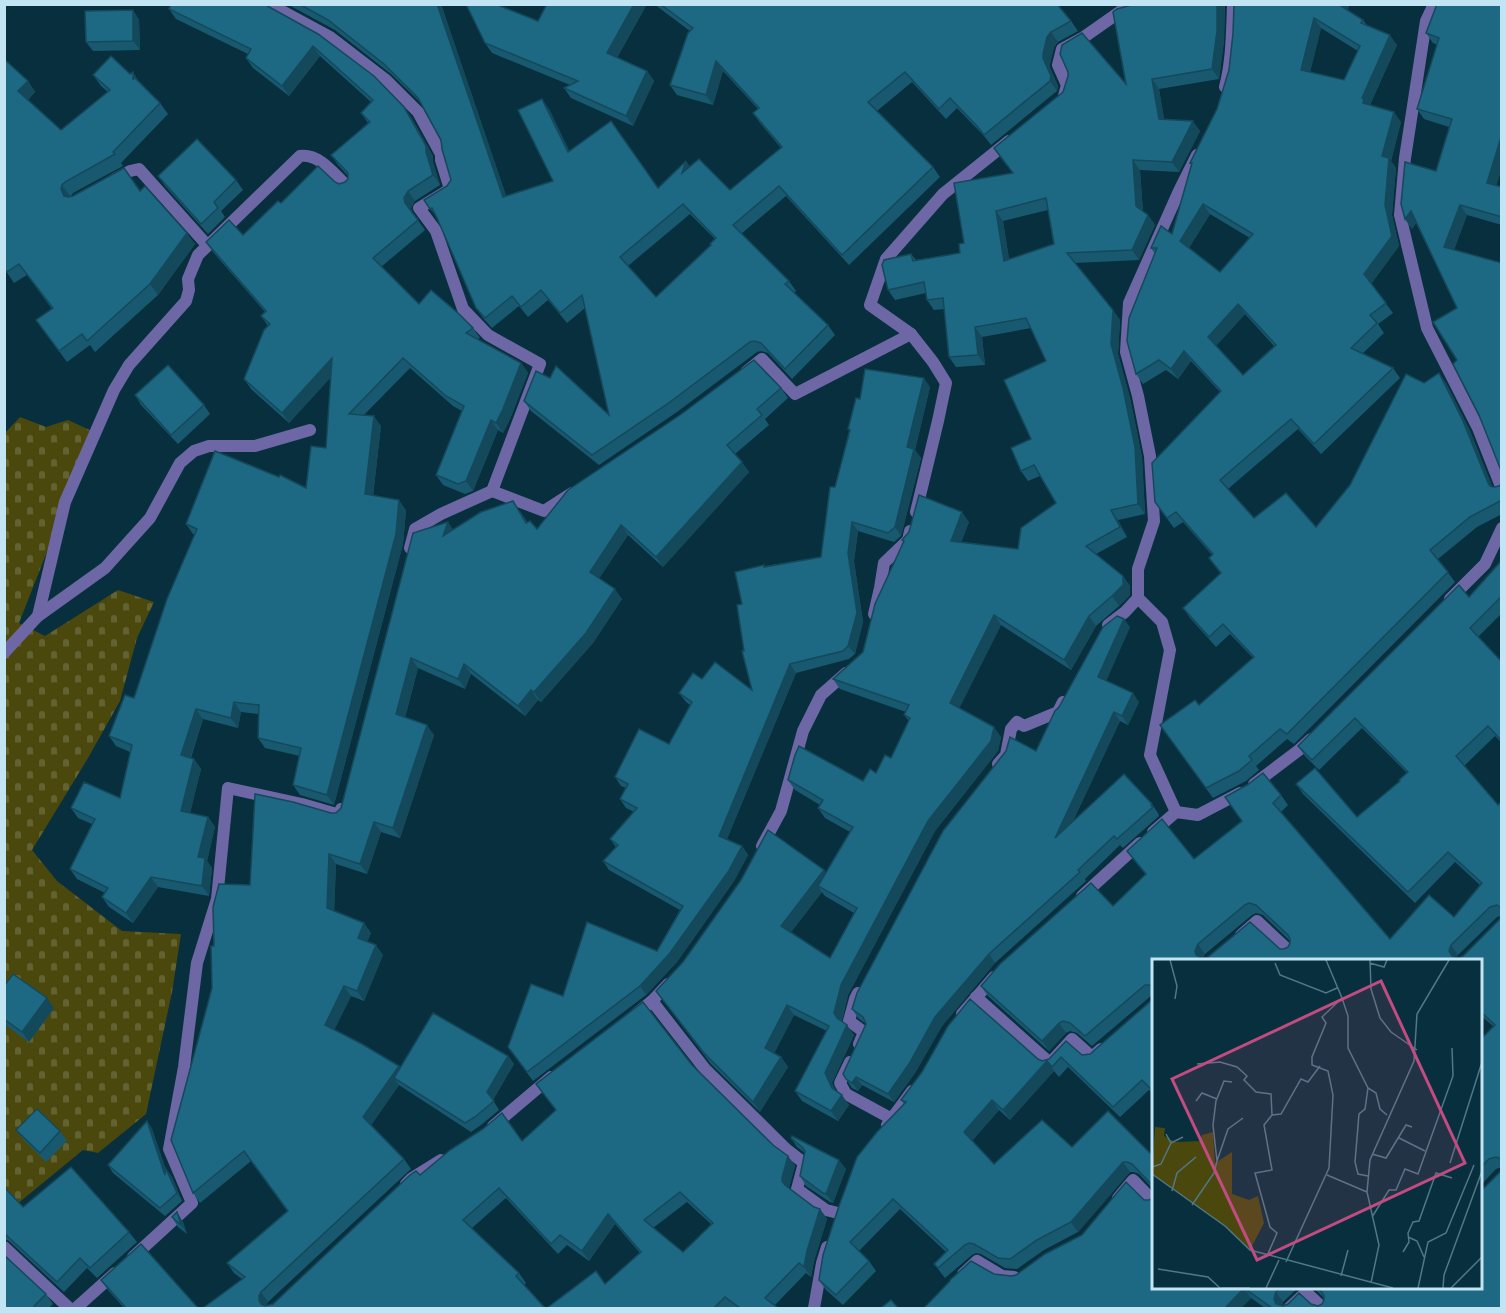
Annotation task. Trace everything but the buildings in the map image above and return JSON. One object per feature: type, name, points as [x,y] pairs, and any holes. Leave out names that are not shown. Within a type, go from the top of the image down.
[{"type":"street","points":[[269,4],[330,37],[386,80],[418,112],[441,154],[450,189],[419,208],[436,231],[463,309],[488,335],[540,364],[492,491],[441,514],[415,529],[406,564]]},
{"type":"street","points":[[1056,103],[1064,96],[1067,84],[1058,65],[1062,49],[1121,11],[1151,4]]},
{"type":"street","points":[[1222,96],[1228,78],[1233,4]]},
{"type":"street","points":[[1434,4],[1426,21],[1405,158],[1400,215],[1427,328],[1478,428],[1502,489]]},
{"type":"street","points":[[870,628],[884,563],[908,540],[946,383],[911,334],[870,304],[886,259],[942,194],[1020,132]]},
{"type":"street","points":[[1103,630],[1138,598],[1138,569],[1154,520],[1150,456],[1126,352],[1129,303],[1203,143]]},
{"type":"street","points":[[38,616],[65,502],[114,390],[129,365],[186,301],[189,290],[188,279],[198,255],[300,156],[307,155],[319,160],[347,186]]},
{"type":"street","points":[[98,188],[130,171],[139,169],[207,245]]},
{"type":"street","points":[[740,376],[762,359],[795,394],[911,334]]},
{"type":"street","points":[[4,653],[38,616],[105,568],[150,518],[180,463],[195,451],[209,446],[255,446],[310,430]]},
{"type":"street","points":[[492,491],[544,511],[583,486]]},
{"type":"street","points":[[1445,604],[1485,564],[1502,528]]},
{"type":"street","points":[[1138,598],[1162,622],[1170,650],[1150,755],[1176,812]]},
{"type":"street","points":[[756,858],[781,812],[803,731],[821,695],[854,666]]},
{"type":"street","points":[[992,771],[1006,754],[1011,729],[1017,722],[1024,726],[1058,712],[1069,691]]},
{"type":"street","points":[[1072,904],[1176,812],[1198,815],[1250,788],[1316,734]]},
{"type":"street","points":[[76,1308],[192,1203],[169,1149],[184,1067],[196,963],[217,899],[228,788],[340,815],[346,792]]},
{"type":"street","points":[[1234,940],[1257,921],[1289,951]]},
{"type":"street","points":[[955,1023],[1001,968]]},
{"type":"street","points":[[626,1021],[652,1001],[676,975]]},
{"type":"street","points":[[865,981],[855,999],[849,1020],[864,1032],[840,1083],[846,1094],[892,1119]]},
{"type":"street","points":[[976,997],[1050,1063],[1072,1039],[1092,1056],[1110,1041]]},
{"type":"street","points":[[652,1001],[705,1069],[786,1149],[804,1163],[797,1189],[836,1218],[822,1263],[814,1308]]},
{"type":"street","points":[[486,1132],[563,1068]]},
{"type":"street","points":[[878,1136],[916,1085]]},
{"type":"street","points":[[395,1195],[412,1178],[449,1155]]},
{"type":"street","points":[[1109,1208],[1133,1180],[1152,1200]]},
{"type":"street","points":[[4,1247],[69,1308]]},
{"type":"street","points":[[951,1285],[977,1261],[1002,1276],[1019,1278],[1027,1273]]},
{"type":"street","points":[[1290,1308],[1306,1292],[1323,1308]]},
{"type":"green space","points":[[20,417],[46,427],[68,420],[94,432],[19,623],[45,636],[118,590],[154,602],[137,638],[120,701],[32,850],[57,881],[122,931],[181,934],[172,992],[146,1114],[98,1153],[83,1150],[5,1214],[4,434]]}]
